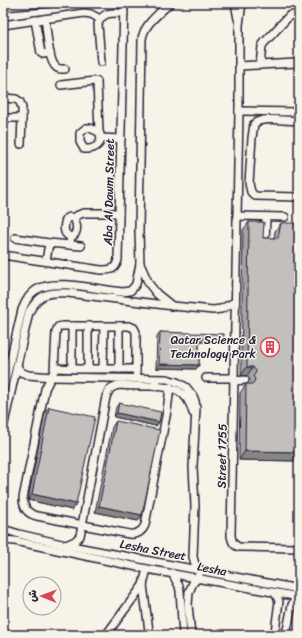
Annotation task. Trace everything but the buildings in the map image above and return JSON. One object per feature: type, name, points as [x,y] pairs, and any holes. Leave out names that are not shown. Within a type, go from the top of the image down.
[{"type":"street","points":[[3,7],[50,3]]},
{"type":"street","name":"Aba Al Dawm Street","points":[[3,255],[101,270],[109,270],[115,268],[117,265],[124,3]]},
{"type":"street","points":[[3,391],[22,310],[24,304],[32,294],[40,288],[52,284],[122,292],[130,291],[136,284],[140,264],[142,39],[148,26],[170,3]]},
{"type":"street","points":[[235,3],[239,25]]},
{"type":"street","points":[[242,3],[239,25],[239,111],[299,112]]},
{"type":"street","points":[[3,25],[84,13],[91,14],[100,19]]},
{"type":"street","points":[[101,62],[98,24],[100,19],[108,13],[124,13]]},
{"type":"street","points":[[260,65],[262,46],[264,43],[289,16],[299,14]]},
{"type":"street","points":[[45,19],[48,44],[55,67],[65,69]]},
{"type":"street","points":[[35,20],[41,53],[50,53]]},
{"type":"street","points":[[40,45],[48,44]]},
{"type":"street","points":[[239,66],[297,63]]},
{"type":"street","points":[[61,85],[97,81],[100,135],[121,139]]},
{"type":"street","points":[[3,98],[16,99],[20,102],[22,108],[21,144]]},
{"type":"street","name":"Street 1755","points":[[239,111],[231,536],[232,542],[236,546],[243,548],[299,548]]},
{"type":"street","points":[[286,112],[286,120]]},
{"type":"street","points":[[3,118],[22,118]]},
{"type":"street","points":[[299,121],[267,120],[259,121],[254,124],[250,189],[255,196],[299,197]]},
{"type":"street","points":[[3,192],[4,188]]},
{"type":"street","points":[[71,237],[64,232],[66,219],[68,217],[73,218],[84,213],[119,213]]},
{"type":"street","points":[[237,216],[285,217]]},
{"type":"street","points":[[265,242],[266,216]]},
{"type":"street","points":[[70,245],[71,237],[75,233],[76,227],[76,222],[73,218]]},
{"type":"street","points":[[15,238],[81,246]]},
{"type":"street","points":[[46,261],[49,243]]},
{"type":"street","points":[[140,264],[153,290],[173,306]]},
{"type":"street","points":[[3,428],[30,312],[37,300],[46,294],[68,293],[218,310],[235,302]]},
{"type":"street","points":[[140,379],[137,376],[135,330],[132,326],[60,326],[56,330],[55,368],[45,389],[23,498],[23,503],[28,512],[32,515],[132,535],[139,533],[144,528],[167,411],[170,387]]},
{"type":"street","points":[[72,326],[72,368]]},
{"type":"street","points":[[88,326],[88,368]]},
{"type":"street","points":[[103,368],[104,326]]},
{"type":"street","points":[[119,326],[119,369]]},
{"type":"street","points":[[17,366],[21,372],[26,374],[52,377],[173,380],[186,387],[193,396],[196,414],[194,426],[193,466],[195,506],[193,557],[195,564],[200,570],[198,578],[193,583],[189,592],[188,605],[191,635]]},
{"type":"street","points":[[55,368],[136,369]]},
{"type":"street","points":[[206,378],[244,384]]},
{"type":"street","points":[[66,545],[76,541],[80,536],[106,397],[109,390],[114,386],[120,385],[170,387],[180,391],[189,401],[191,406],[194,426]]},
{"type":"street","name":"Lesha Street","points":[[3,529],[66,545],[299,588]]},
{"type":"street","name":"Lesha","points":[[3,540],[15,541],[147,569],[299,597]]},
{"type":"street","points":[[147,569],[143,585],[148,635]]},
{"type":"street","points":[[172,573],[180,591],[183,635]]},
{"type":"street","points":[[106,635],[143,585]]},
{"type":"street","points":[[274,593],[279,601],[275,635]]},
{"type":"street","points":[[286,635],[288,619],[293,601],[299,597]]},
{"type":"street","points":[[277,616],[282,621],[288,619]]},
{"type":"place","name":"Qatar Science & Technology Park","points":[[270,347]]}]
